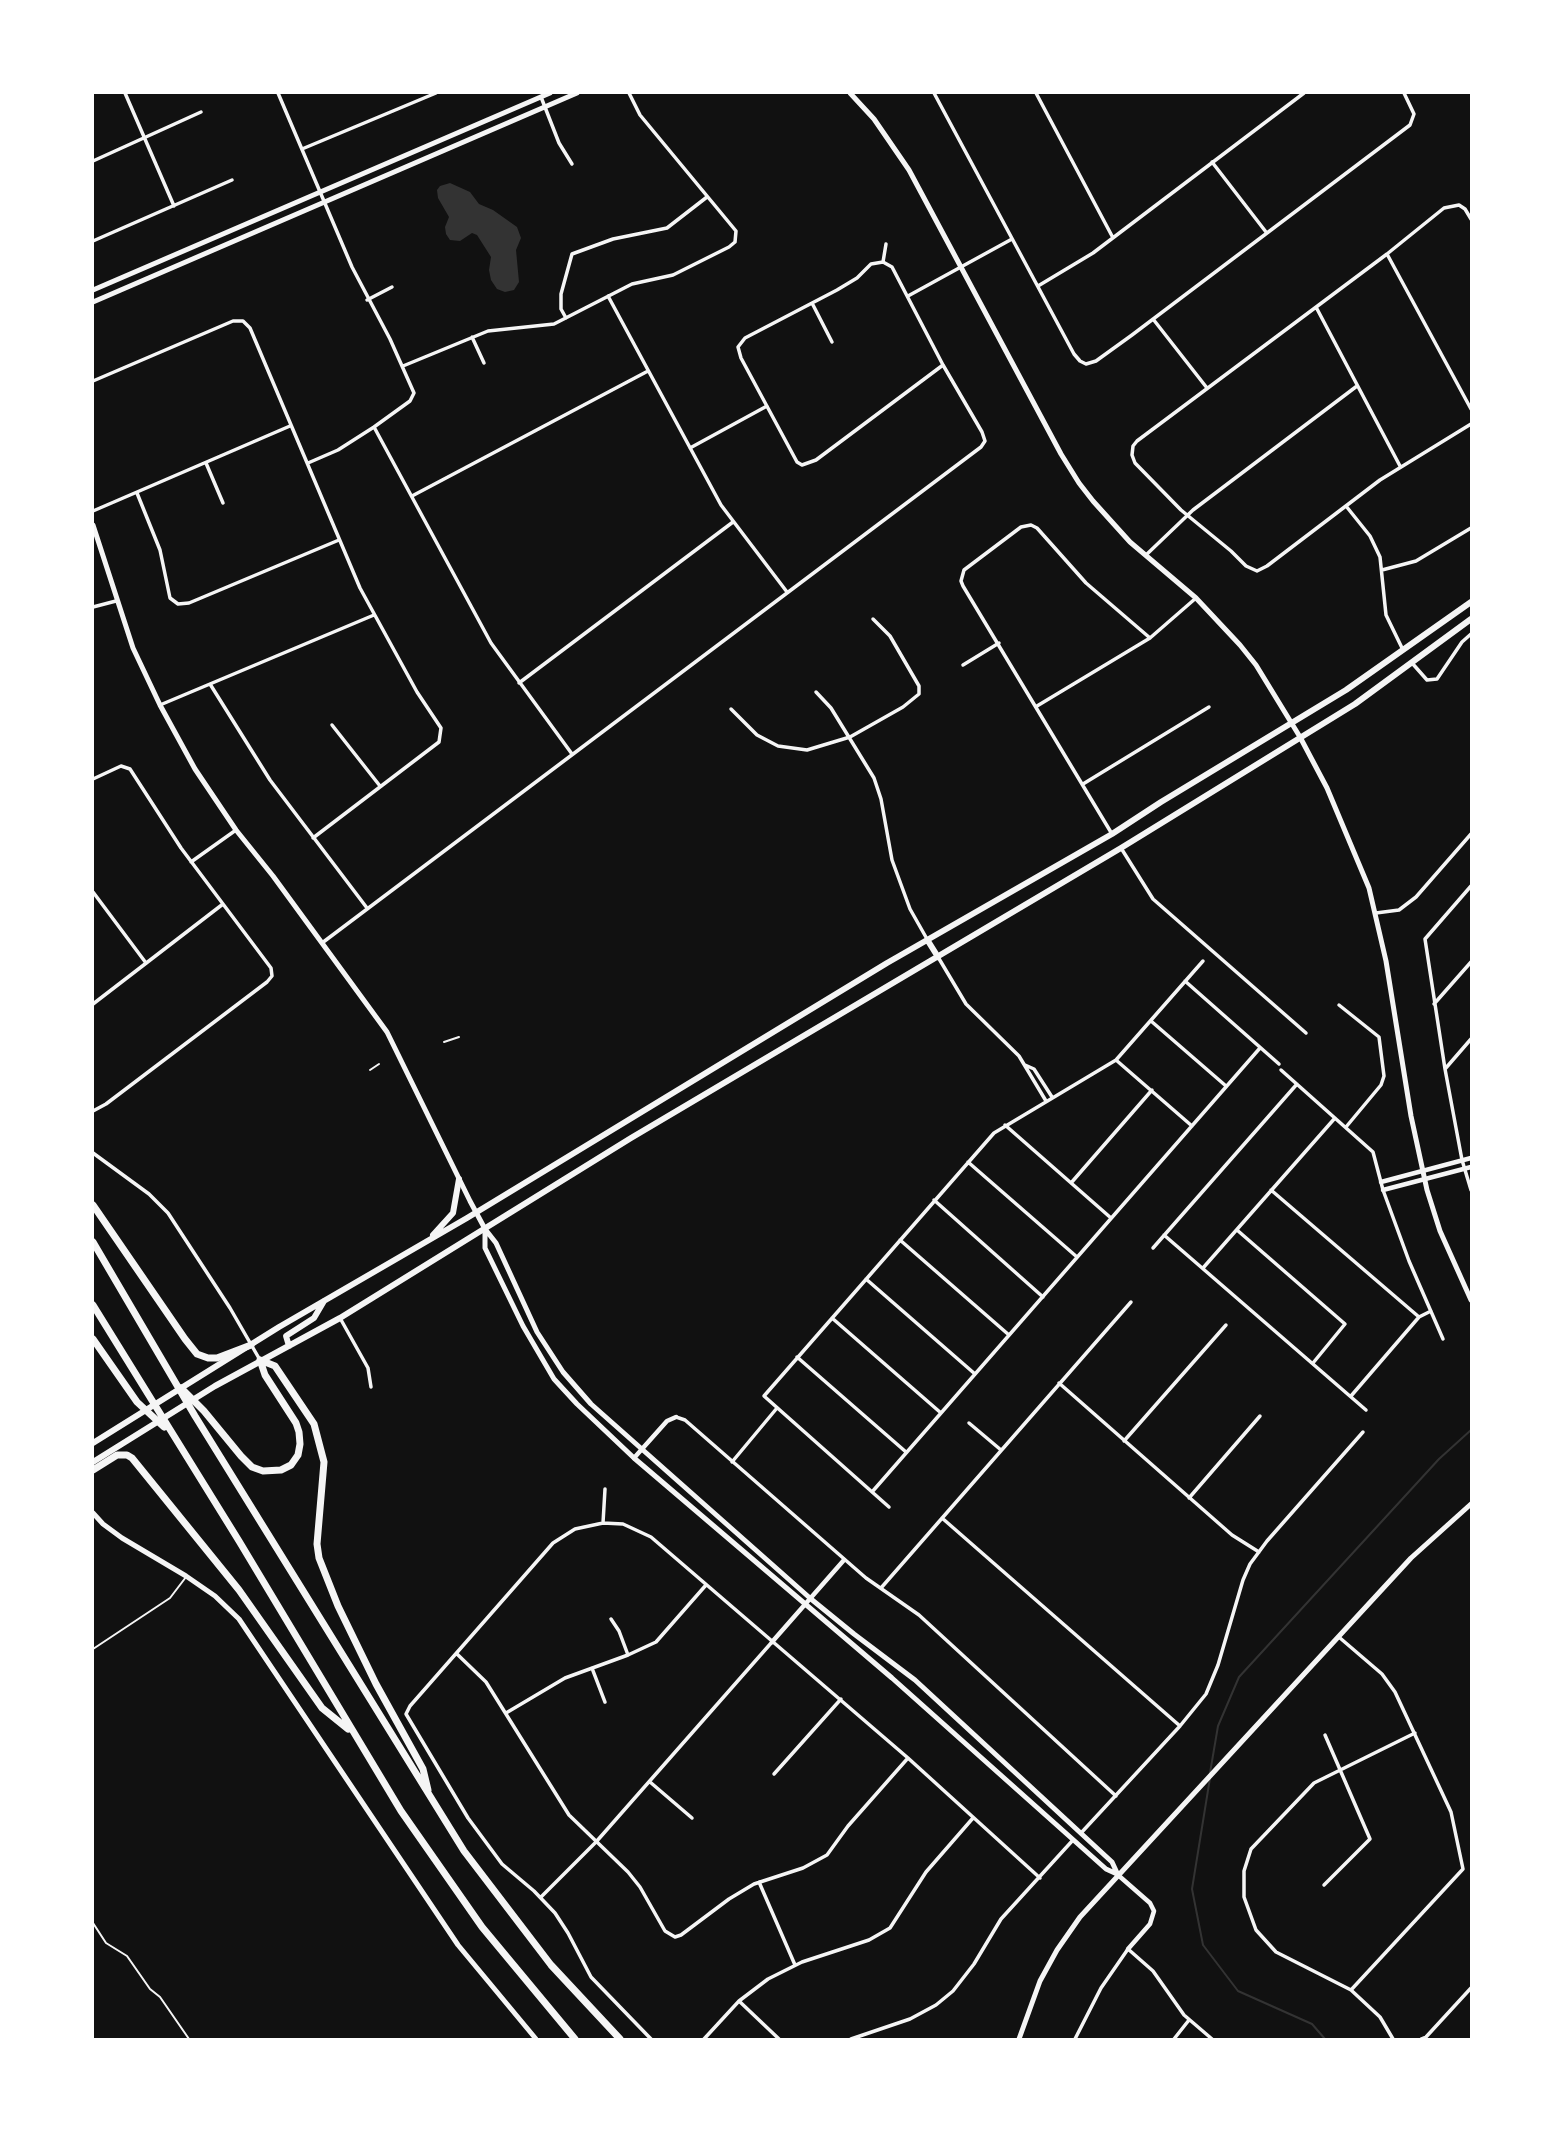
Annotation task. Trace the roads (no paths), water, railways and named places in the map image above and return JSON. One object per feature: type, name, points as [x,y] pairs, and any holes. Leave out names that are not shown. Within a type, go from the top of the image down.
[{"type":"highway","points":[[93,1205],[197,1354],[217,1358],[251,1345]]},
{"type":"highway","points":[[93,1242],[172,1380],[464,1851],[544,1955],[620,2039]]},
{"type":"highway","points":[[93,1306],[239,1541],[401,1811],[482,1927],[575,2039]]},
{"type":"highway","points":[[93,1339],[137,1402],[170,1432]]},
{"type":"highway","points":[[172,1380],[204,1410],[252,1467],[272,1472],[291,1465],[298,1455],[299,1432],[265,1375],[260,1360]]},
{"type":"highway","points":[[260,1360],[275,1366],[295,1393],[316,1431],[324,1462],[318,1558],[376,1684],[423,1769],[429,1797]]},
{"type":"highway","points":[[93,1469],[117,1455],[123,1454],[132,1458],[239,1590],[322,1708],[352,1732]]},
{"type":"main road","points":[[93,290],[550,93]]},
{"type":"main road","points":[[93,302],[577,93]]},
{"type":"main road","points":[[850,93],[894,145],[1060,454],[1093,501],[1145,556],[1196,598],[1256,665],[1300,737],[1327,788],[1355,850],[1376,913],[1411,1116],[1424,1175],[1440,1231],[1471,1300]]},
{"type":"main road","points":[[93,525],[133,648],[160,705],[195,768],[236,830],[377,1016],[395,1046],[476,1213],[495,1243],[537,1332],[563,1372],[592,1404],[811,1598],[915,1680],[1112,1862],[1118,1875]]},
{"type":"main road","points":[[93,1443],[898,956],[1112,834],[1346,690],[1471,602]]},
{"type":"main road","points":[[93,1462],[260,1360],[340,1318],[694,1100],[1121,848],[1355,704],[1471,620]]},
{"type":"main road","points":[[1403,650],[1412,663]]},
{"type":"main road","points":[[1112,834],[1121,848]]},
{"type":"main road","points":[[928,941],[938,957]]},
{"type":"main road","points":[[685,1085],[694,1100]]},
{"type":"main road","points":[[427,1240],[453,1213],[459,1179]]},
{"type":"main road","points":[[485,1229],[485,1248],[523,1326],[554,1379],[576,1404],[634,1458],[892,1678],[1106,1869],[1118,1875]]},
{"type":"main road","points":[[289,1346],[286,1336],[314,1318],[324,1301]]},
{"type":"main road","points":[[1018,2039],[1040,1981],[1080,1917],[1411,1558],[1471,1504]]},
{"type":"main road","points":[[93,1513],[122,1538],[215,1596],[239,1619],[458,1945],[536,2039]]},
{"type":"street","points":[[125,93],[174,206]]},
{"type":"street","points":[[278,93],[368,300],[403,366],[414,393],[410,401],[374,427],[338,450],[308,463]]},
{"type":"street","points":[[302,149],[436,93]]},
{"type":"street","points":[[403,366],[472,337],[505,328],[554,324],[632,284],[673,275],[729,247],[737,236],[736,231],[640,116],[629,93]]},
{"type":"street","points":[[934,93],[1074,355],[1083,363],[1096,361],[1410,125],[1414,118],[1413,109],[1404,93]]},
{"type":"street","points":[[1036,93],[1112,236]]},
{"type":"street","points":[[1038,286],[1080,261],[1304,93]]},
{"type":"street","points":[[541,97],[559,143],[572,164]]},
{"type":"street","points":[[93,161],[201,112]]},
{"type":"street","points":[[1212,162],[1266,232]]},
{"type":"street","points":[[93,241],[232,180]]},
{"type":"street","points":[[566,318],[561,309],[561,294],[572,254],[613,239],[667,228],[707,197]]},
{"type":"street","points":[[1471,219],[1459,205],[1444,208],[1387,254],[1137,441],[1132,450],[1135,463],[1187,515],[1246,566],[1257,571],[1400,467],[1471,424]]},
{"type":"street","points":[[908,296],[1012,239]]},
{"type":"street","points":[[883,262],[886,244]]},
{"type":"street","points":[[1387,254],[1471,409]]},
{"type":"street","points":[[321,943],[981,447],[985,441],[892,267],[883,262],[871,264],[857,278],[745,338],[738,347],[741,358],[797,462],[802,465],[816,460],[943,365]]},
{"type":"street","points":[[368,300],[392,287]]},
{"type":"street","points":[[608,296],[711,487],[733,522],[787,592]]},
{"type":"street","points":[[812,303],[832,342]]},
{"type":"street","points":[[1316,307],[1400,467]]},
{"type":"street","points":[[1153,319],[1207,388]]},
{"type":"street","points":[[93,380],[238,320],[248,324],[250,328],[339,540],[374,615],[417,692],[441,728],[442,735],[439,742],[313,838]]},
{"type":"street","points":[[472,337],[484,363]]},
{"type":"street","points":[[412,496],[648,371]]},
{"type":"street","points":[[1145,556],[1187,515],[1357,386]]},
{"type":"street","points":[[690,448],[767,406]]},
{"type":"street","points":[[93,511],[290,426]]},
{"type":"street","points":[[374,427],[479,622],[519,683],[572,754]]},
{"type":"street","points":[[206,463],[223,503]]},
{"type":"street","points":[[137,493],[160,550],[170,597],[175,603],[189,603],[339,540]]},
{"type":"street","points":[[1346,506],[1370,536],[1380,556],[1387,615],[1403,650]]},
{"type":"street","points":[[519,683],[733,522]]},
{"type":"street","points":[[1112,834],[963,586],[962,576],[968,566],[1021,527],[1031,525],[1037,528],[1086,583],[1150,638]]},
{"type":"street","points":[[1382,570],[1416,561],[1471,528]]},
{"type":"street","points":[[1037,706],[1150,638],[1196,598]]},
{"type":"street","points":[[93,607],[116,601]]},
{"type":"street","points":[[160,705],[374,615]]},
{"type":"street","points":[[732,709],[757,735],[778,746],[814,750],[850,737],[903,707],[919,694],[920,690],[890,636],[873,619]]},
{"type":"street","points":[[1412,663],[1427,680],[1437,679],[1462,642],[1471,634]]},
{"type":"street","points":[[963,665],[999,643]]},
{"type":"street","points":[[210,684],[254,757],[367,908]]},
{"type":"street","points":[[816,692],[831,708],[874,778],[881,799],[892,860],[910,909],[928,941]]},
{"type":"street","points":[[1083,784],[1209,707]]},
{"type":"street","points":[[332,724],[381,787]]},
{"type":"street","points":[[93,779],[121,766],[134,774],[191,862],[271,968],[272,976],[117,1096],[93,1111]]},
{"type":"street","points":[[191,862],[236,830]]},
{"type":"street","points":[[1376,913],[1399,910],[1416,897],[1471,834]]},
{"type":"street","points":[[1121,848],[1153,899],[1306,1034]]},
{"type":"street","points":[[1471,886],[1427,937],[1425,943],[1445,1069],[1462,1160],[1471,1191]]},
{"type":"street","points":[[93,892],[146,963]]},
{"type":"street","points":[[93,1004],[223,904]]},
{"type":"street","points":[[938,957],[966,1004],[1013,1049],[1045,1101]]},
{"type":"street","points":[[889,1507],[764,1396],[994,1133],[1116,1060],[1203,961]]},
{"type":"street","points":[[1434,1004],[1471,962]]},
{"type":"street","points":[[1185,981],[1279,1064]]},
{"type":"street","points":[[1339,1005],[1379,1037],[1384,1076],[1381,1085],[1346,1127]]},
{"type":"street","points":[[1151,1021],[1226,1086]]},
{"type":"street","points":[[1445,1069],[1471,1039]]},
{"type":"street","points":[[872,1492],[1260,1048]]},
{"type":"street","points":[[1116,1060],[1192,1126]]},
{"type":"street","points":[[1023,1064],[1034,1069],[1052,1097]]},
{"type":"street","points":[[1281,1070],[1373,1152],[1383,1190],[1409,1261],[1443,1339]]},
{"type":"street","points":[[1153,1248],[1297,1084]]},
{"type":"street","points":[[1071,1183],[1152,1090]]},
{"type":"street","points":[[1203,1268],[1335,1118]]},
{"type":"street","points":[[1005,1125],[1111,1218]]},
{"type":"street","points":[[93,1153],[149,1194],[168,1213],[260,1360]]},
{"type":"street","points":[[1383,1190],[1471,1158]]},
{"type":"street","points":[[968,1162],[1077,1257]]},
{"type":"street","points":[[1381,1182],[1471,1167]]},
{"type":"street","points":[[1271,1190],[1419,1317]]},
{"type":"street","points":[[934,1200],[1042,1297]]},
{"type":"street","points":[[1237,1230],[1345,1324],[1313,1363]]},
{"type":"street","points":[[1164,1235],[1366,1410]]},
{"type":"street","points":[[900,1240],[1009,1335]]},
{"type":"street","points":[[866,1279],[975,1374]]},
{"type":"street","points":[[880,1588],[1131,1302]]},
{"type":"street","points":[[1351,1396],[1419,1317],[1431,1311]]},
{"type":"street","points":[[340,1318],[368,1368],[371,1387]]},
{"type":"street","points":[[832,1318],[941,1413]]},
{"type":"street","points":[[1124,1441],[1226,1325]]},
{"type":"street","points":[[797,1357],[906,1452]]},
{"type":"street","points":[[1059,1383],[1232,1535],[1259,1552]]},
{"type":"street","points":[[732,1462],[777,1408]]},
{"type":"street","points":[[1189,1497],[1260,1416]]},
{"type":"street","points":[[634,1458],[667,1421],[676,1417],[685,1420],[844,1560],[926,1622],[1116,1796]]},
{"type":"street","points":[[969,1423],[1001,1450]]},
{"type":"street","points":[[1081,1833],[1206,1694],[1246,1572],[1259,1552],[1363,1432]]},
{"type":"street","points":[[603,1523],[605,1489]]},
{"type":"street","points":[[942,1518],[1180,1726]]},
{"type":"street","points":[[651,2039],[591,1977],[567,1930],[541,1898],[502,1864],[468,1818],[406,1714],[410,1706],[554,1543],[575,1529],[603,1523],[623,1524],[651,1536],[706,1586],[841,1699],[1040,1878]]},
{"type":"street","points":[[541,1898],[650,1782],[844,1560]]},
{"type":"street","points":[[505,1714],[565,1678],[647,1648],[662,1637],[706,1586]]},
{"type":"street","points":[[611,1619],[619,1631],[628,1655]]},
{"type":"street","points":[[1340,1638],[1382,1674],[1392,1687],[1454,1821],[1462,1869],[1351,1990]]},
{"type":"street","points":[[457,1654],[482,1677],[569,1815],[628,1872],[640,1886],[665,1931],[675,1937],[729,1899],[759,1882],[803,1868],[827,1855],[848,1826],[908,1758]]},
{"type":"street","points":[[592,1668],[605,1702]]},
{"type":"street","points":[[774,1774],[841,1699]]},
{"type":"street","points":[[1393,2039],[1380,2017],[1351,1990],[1276,1952],[1256,1930],[1244,1897],[1244,1871],[1251,1849],[1314,1783],[1415,1733]]},
{"type":"street","points":[[1324,1885],[1370,1839],[1325,1735]]},
{"type":"street","points":[[650,1782],[692,1818]]},
{"type":"street","points":[[704,2039],[739,2001],[768,1979],[795,1965],[869,1940],[890,1928],[926,1872],[973,1818]]},
{"type":"street","points":[[851,2039],[909,2020],[944,1998],[967,1975],[1001,1919],[1074,1839]]},
{"type":"street","points":[[1075,2039],[1087,2011],[1110,1973],[1150,1924],[1154,1911],[1150,1903],[1118,1875]]},
{"type":"street","points":[[759,1882],[795,1965]]},
{"type":"street","points":[[1128,1949],[1153,1971],[1189,2020],[1212,2039]]},
{"type":"street","points":[[1421,2039],[1471,1988]]},
{"type":"street","points":[[739,2001],[779,2039]]},
{"type":"street","points":[[1174,2039],[1189,2020]]},
{"type":"lane","points":[[444,1042],[459,1037]]},
{"type":"lane","points":[[370,1070],[379,1064]]},
{"type":"lane","points":[[93,1649],[170,1598],[186,1576]]},
{"type":"lane","points":[[93,1923],[106,1943],[127,1956],[189,2039]]},
{"type":"waterway","points":[[1210,1773],[1218,1726],[1239,1677],[1439,1459],[1471,1430]]},
{"type":"waterway","points":[[1210,1778],[1192,1889],[1203,1945],[1238,1991],[1312,2024],[1325,2039]]}]
